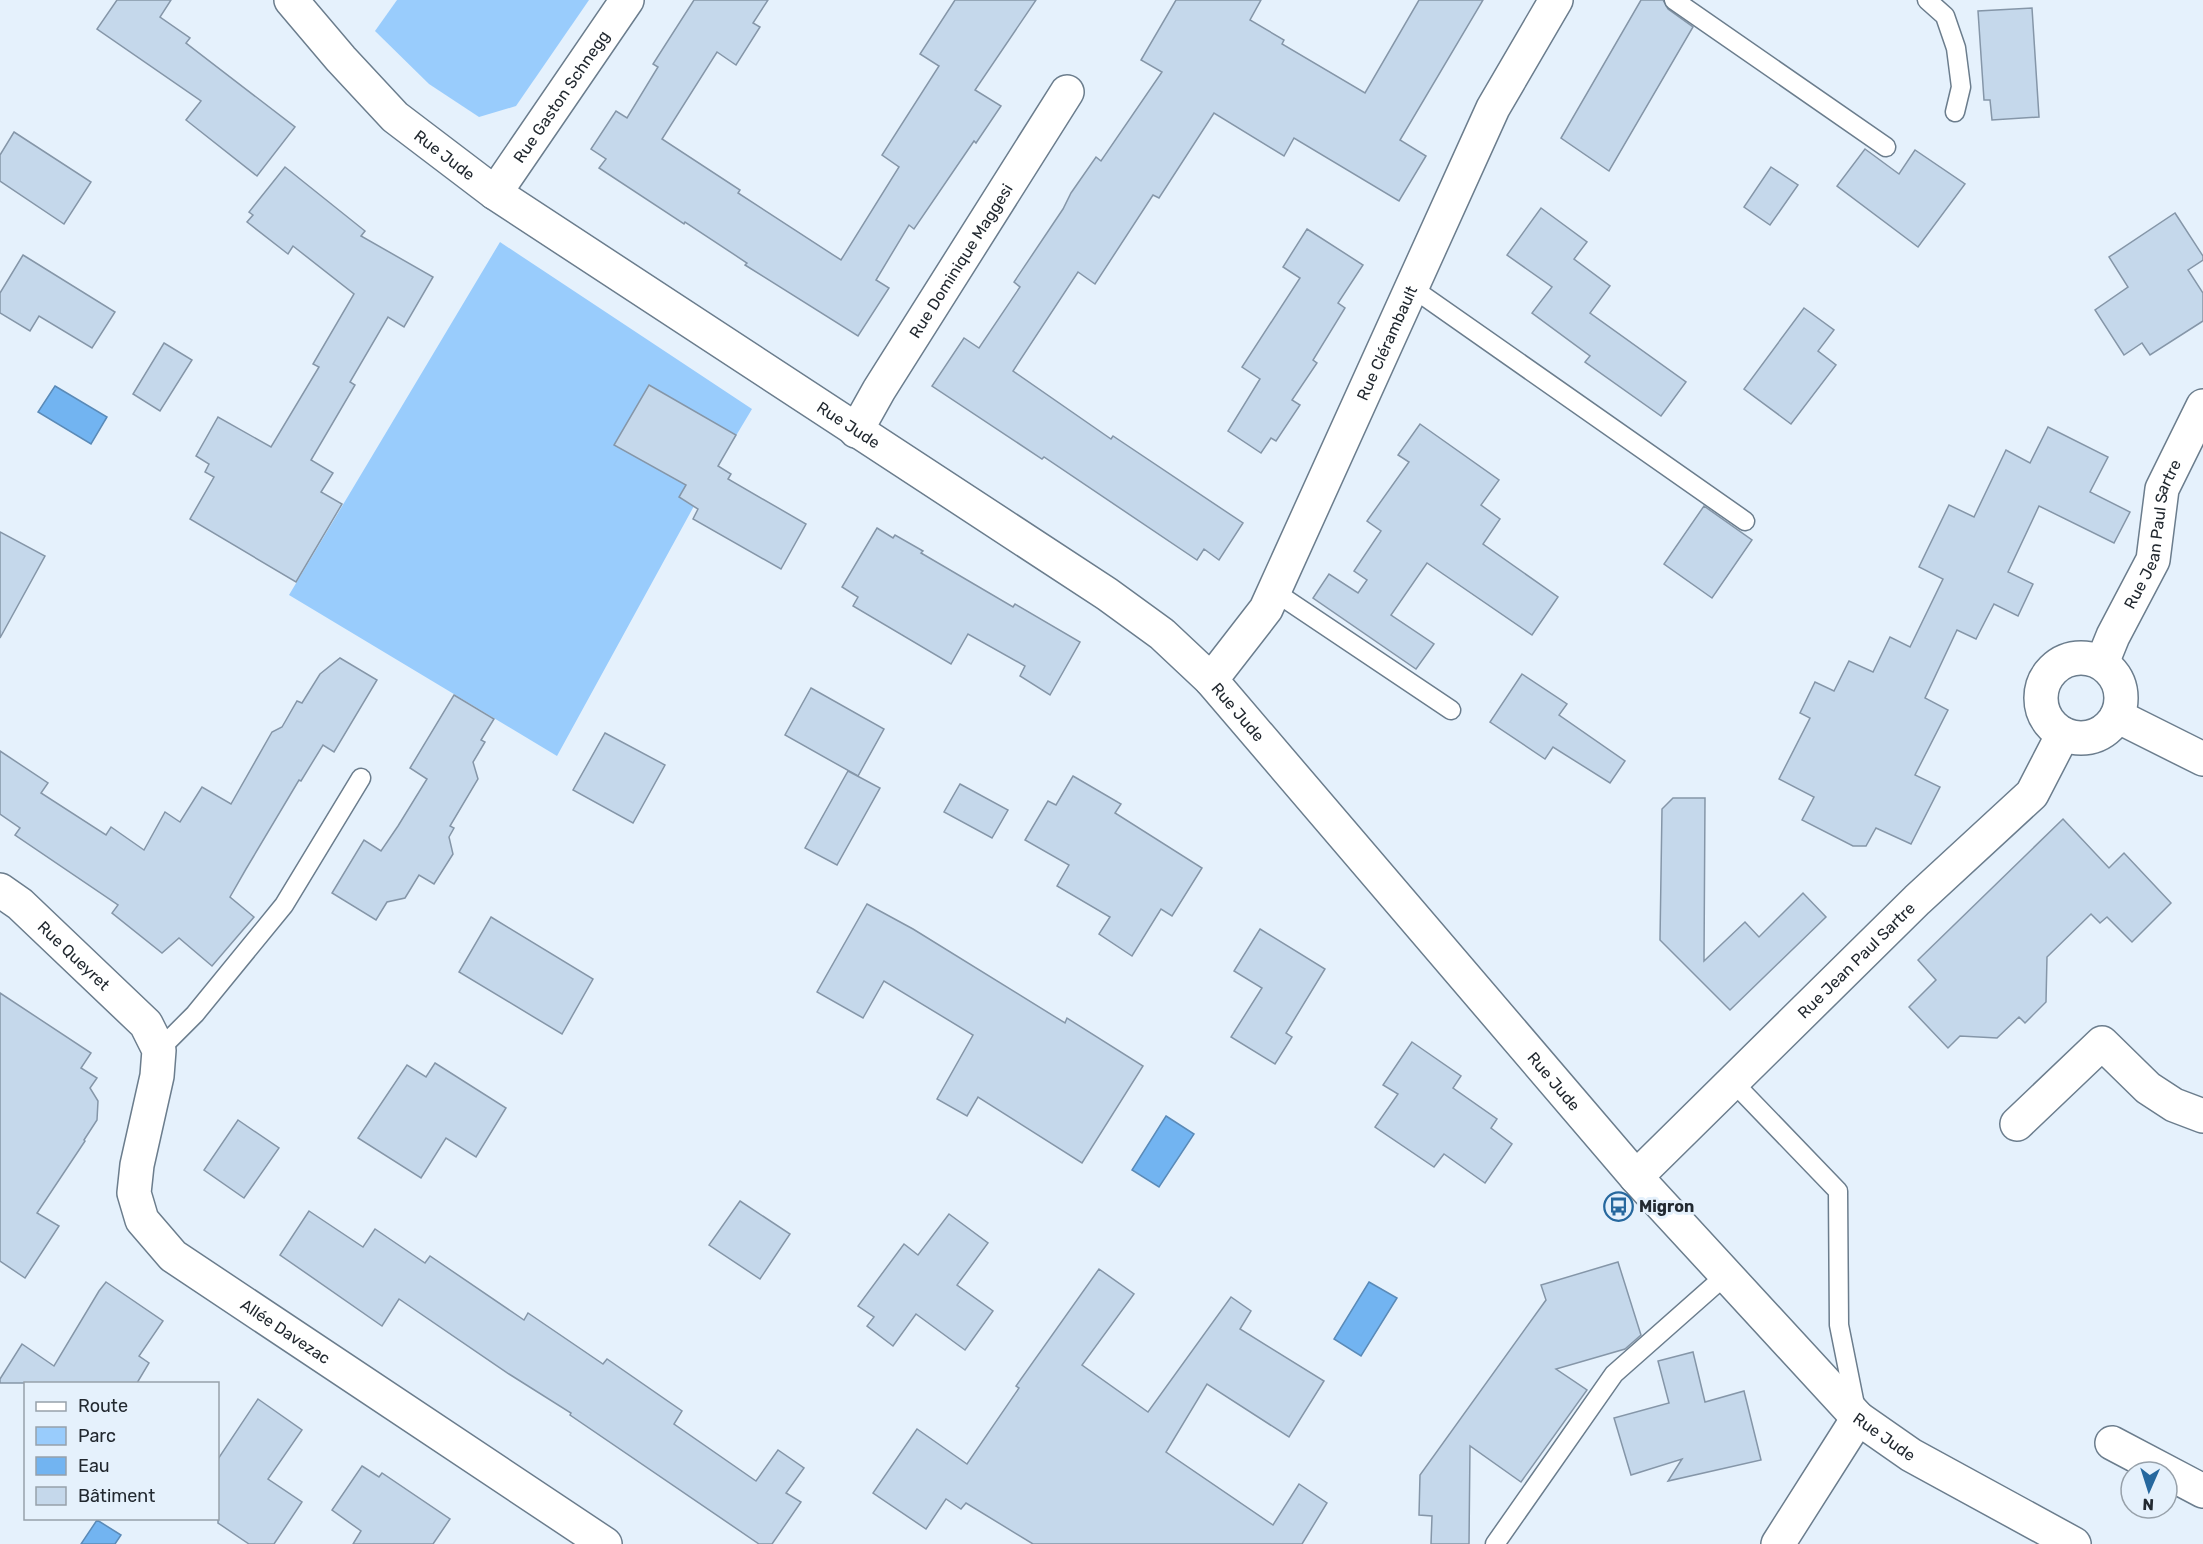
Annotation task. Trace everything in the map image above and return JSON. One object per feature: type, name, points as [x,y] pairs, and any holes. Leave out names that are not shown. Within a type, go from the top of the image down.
[{"type":"street","name":"Rue Jude","points":[[291,0],[394,117],[495,193],[1107,594],[1162,634],[1211,680],[1636,1177],[1858,1418],[1911,1455],[2074,1544]]},
{"type":"street","name":"Rue Gaston Schnegg","points":[[495,193],[627,0]]},
{"type":"street","name":"Rue Clérambault","points":[[1211,680],[1266,609],[1275,592],[1493,108],[1556,0]]},
{"type":"street","name":"Rue Dominique Maggesi","points":[[856,431],[879,390],[1067,92]]},
{"type":"street","name":"Rue Jean Paul Sartre","points":[[2102,663],[2113,636],[2154,560],[2162,489],[2203,406]]},
{"type":"street","points":[[2090,659],[2102,663],[2118,681],[2121,704],[2117,716],[2100,734],[2075,738],[2064,734],[2045,716],[2042,691],[2046,679],[2054,668],[2071,660],[2090,659]]},
{"type":"street","points":[[2117,716],[2203,759]]},
{"type":"street","name":"Rue Jean Paul Sartre","points":[[1636,1177],[1917,900],[2032,794],[2064,734]]},
{"type":"street","name":"Rue Queyret","points":[[0,890],[20,904],[153,1037]]},
{"type":"street","name":"Allée Davezac","points":[[153,1037],[156,1076],[134,1192],[142,1220],[173,1256],[605,1544]]},
{"type":"street","points":[[2017,1124],[2102,1043],[2148,1088],[2174,1105],[2203,1116]]},
{"type":"street","points":[[1778,1544],[1858,1418]]},
{"type":"street","points":[[2112,1443],[2203,1491]]},
{"type":"lane","points":[[1674,0],[1886,147]]},
{"type":"lane","points":[[1927,0],[1945,16],[1956,48],[1961,87],[1956,112]]},
{"type":"lane","points":[[1412,287],[1745,521]]},
{"type":"lane","points":[[1275,592],[1451,710]]},
{"type":"lane","points":[[153,1037],[195,1014],[284,905],[361,778]]},
{"type":"lane","points":[[1732,1081],[1838,1191],[1839,1325],[1858,1418]]},
{"type":"lane","points":[[1495,1544],[1614,1374],[1726,1275]]},
{"type":"green space","points":[[397,0],[589,0],[516,106],[479,117],[429,84],[375,31]]},
{"type":"green space","points":[[500,242],[752,409],[694,506],[557,756],[289,595]]},
{"type":"water","points":[[55,386],[107,417],[91,444],[38,412]]},
{"type":"water","points":[[1166,1116],[1194,1134],[1159,1187],[1132,1170]]},
{"type":"water","points":[[1369,1282],[1397,1298],[1361,1356],[1334,1339]]},
{"type":"water","points":[[97,1520],[121,1535],[115,1544],[81,1544]]},
{"type":"building","points":[[117,0],[171,0],[160,17],[190,38],[186,43],[295,127],[257,176],[186,120],[201,101],[97,29]]},
{"type":"building","points":[[694,0],[768,0],[753,23],[760,27],[736,65],[717,52],[662,139],[740,190],[738,193],[841,260],[899,167],[882,155],[939,66],[920,54],[955,0],[1036,0],[975,90],[1001,106],[976,143],[974,141],[914,229],[909,225],[876,280],[889,288],[858,336],[745,265],[747,263],[599,168],[606,159],[591,149],[616,111],[627,118],[658,67],[653,64]]},
{"type":"building","points":[[1176,0],[1261,0],[1250,20],[1284,40],[1282,44],[1365,93],[1419,0],[1483,0],[1400,140],[1426,156],[1399,201],[1294,138],[1284,156],[1214,113],[1159,198],[1153,195],[1095,284],[1078,272],[1013,371],[1111,439],[1113,436],[1243,523],[1219,560],[1204,549],[1197,560],[1044,457],[1042,459],[932,386],[964,338],[979,348],[1020,287],[1014,282],[1063,209],[1071,193],[1096,157],[1101,161],[1162,72],[1141,60]]},
{"type":"building","points":[[1641,0],[1663,0],[1668,9],[1693,27],[1609,171],[1561,138]]},
{"type":"building","points":[[2032,8],[2039,117],[1992,120],[1990,100],[1984,100],[1978,11]]},
{"type":"building","points":[[14,132],[91,182],[64,224],[0,181],[0,155]]},
{"type":"building","points":[[1865,149],[1899,174],[1915,150],[1965,184],[1918,247],[1837,186]]},
{"type":"building","points":[[285,167],[365,231],[361,236],[433,277],[404,327],[388,317],[350,382],[355,385],[311,460],[333,473],[321,492],[342,504],[296,582],[190,519],[214,477],[205,472],[209,464],[196,456],[218,417],[271,447],[319,367],[313,364],[354,294],[293,246],[288,254],[247,222],[253,215],[249,212]]},
{"type":"building","points":[[1771,167],[1798,185],[1770,225],[1744,207]]},
{"type":"building","points":[[1541,208],[1587,242],[1574,259],[1610,286],[1590,313],[1686,382],[1661,416],[1585,362],[1590,356],[1532,313],[1552,287],[1507,255]]},
{"type":"building","points":[[2175,213],[2203,256],[2203,260],[2188,270],[2203,293],[2203,321],[2150,355],[2142,343],[2124,355],[2095,310],[2128,287],[2109,257]]},
{"type":"building","points":[[1307,229],[1363,265],[1338,303],[1345,308],[1313,360],[1317,363],[1292,400],[1300,405],[1276,441],[1271,438],[1261,453],[1228,431],[1260,379],[1242,367],[1300,278],[1283,267]]},
{"type":"building","points":[[23,255],[115,312],[92,348],[39,316],[30,331],[0,313],[0,293]]},
{"type":"building","points":[[1804,308],[1834,330],[1818,351],[1836,365],[1791,424],[1744,389]]},
{"type":"building","points":[[164,343],[192,360],[160,411],[133,394]]},
{"type":"building","points":[[649,385],[736,435],[718,466],[731,474],[728,479],[806,524],[781,569],[693,519],[698,509],[679,497],[686,485],[614,445]]},
{"type":"building","points":[[1420,424],[1499,480],[1481,505],[1500,519],[1483,544],[1558,597],[1532,635],[1427,563],[1391,615],[1434,644],[1416,669],[1313,598],[1329,574],[1358,593],[1367,580],[1354,571],[1381,531],[1367,521],[1409,462],[1398,455]]},
{"type":"building","points":[[2048,427],[2108,457],[2090,492],[2130,512],[2114,543],[2039,506],[2008,572],[2033,584],[2018,616],[1994,604],[1976,639],[1957,630],[1925,698],[1948,710],[1915,775],[1940,787],[1911,844],[1876,828],[1866,846],[1853,846],[1802,820],[1814,797],[1779,779],[1810,718],[1800,713],[1815,682],[1834,691],[1849,661],[1873,672],[1890,637],[1910,647],[1943,579],[1919,567],[1949,505],[1974,517],[2006,450],[2030,463]]},
{"type":"building","points":[[1704,506],[1752,540],[1712,598],[1664,564]]},
{"type":"building","points":[[877,528],[893,538],[895,535],[923,551],[921,553],[1013,607],[1015,604],[1080,642],[1050,695],[1020,676],[1025,666],[968,634],[951,664],[853,606],[858,597],[842,587]]},
{"type":"building","points":[[0,532],[45,556],[0,638]]},
{"type":"building","points":[[340,658],[377,680],[334,752],[323,745],[301,781],[299,780],[246,869],[230,897],[254,917],[212,966],[179,938],[162,953],[112,913],[118,905],[15,835],[20,828],[0,814],[0,751],[48,783],[41,793],[106,835],[111,827],[144,850],[165,812],[180,822],[202,787],[231,804],[272,732],[282,727],[297,701],[302,703],[320,674]]},
{"type":"building","points":[[1522,674],[1567,704],[1559,715],[1625,761],[1610,783],[1553,747],[1545,759],[1490,722]]},
{"type":"building","points":[[811,688],[884,729],[858,776],[785,735]]},
{"type":"building","points":[[454,695],[494,719],[481,740],[485,742],[473,762],[478,779],[450,826],[454,828],[449,837],[453,854],[434,884],[419,875],[405,898],[387,902],[376,920],[332,893],[364,840],[381,851],[427,779],[410,768]]},
{"type":"building","points":[[605,733],[665,765],[633,823],[573,790]]},
{"type":"building","points":[[848,771],[880,788],[837,865],[805,848]]},
{"type":"building","points":[[1073,776],[1121,804],[1115,813],[1202,868],[1172,916],[1161,909],[1132,956],[1099,934],[1110,917],[1057,886],[1069,865],[1025,840],[1048,801],[1056,805]]},
{"type":"building","points":[[960,784],[1008,810],[992,838],[944,812]]},
{"type":"building","points":[[1673,798],[1705,798],[1704,961],[1745,922],[1759,937],[1803,893],[1826,917],[1730,1010],[1660,940],[1662,809]]},
{"type":"building","points":[[2063,819],[2109,868],[2124,853],[2171,903],[2132,942],[2107,917],[2100,923],[2091,914],[2047,957],[2046,1002],[2025,1023],[2019,1017],[1997,1038],[1960,1036],[1948,1048],[1909,1007],[1936,980],[1918,960]]},
{"type":"building","points":[[867,904],[913,929],[1065,1023],[1067,1018],[1143,1066],[1082,1163],[978,1097],[967,1116],[937,1099],[973,1035],[884,981],[863,1018],[817,992]]},
{"type":"building","points":[[491,917],[593,979],[562,1034],[459,972]]},
{"type":"building","points":[[1260,929],[1325,969],[1286,1033],[1292,1037],[1275,1064],[1231,1037],[1262,988],[1234,971]]},
{"type":"building","points":[[0,993],[91,1053],[81,1068],[97,1078],[90,1088],[98,1101],[97,1120],[37,1213],[59,1226],[25,1278],[0,1261]]},
{"type":"building","points":[[1412,1042],[1461,1076],[1453,1088],[1497,1119],[1491,1128],[1512,1144],[1485,1183],[1444,1154],[1434,1167],[1375,1127],[1398,1094],[1383,1085]]},
{"type":"building","points":[[435,1063],[506,1108],[476,1157],[446,1138],[421,1178],[358,1138],[407,1065],[426,1077]]},
{"type":"building","points":[[238,1120],[279,1148],[244,1198],[204,1170]]},
{"type":"building","points":[[740,1201],[790,1234],[760,1279],[709,1245]]},
{"type":"building","points":[[309,1211],[363,1247],[375,1229],[425,1263],[430,1256],[524,1320],[528,1313],[603,1364],[607,1359],[682,1411],[674,1424],[756,1481],[778,1450],[804,1468],[786,1493],[801,1502],[772,1544],[759,1544],[570,1415],[571,1413],[399,1299],[382,1326],[280,1255]]},
{"type":"building","points":[[949,1214],[988,1243],[957,1285],[993,1311],[965,1350],[916,1314],[893,1346],[867,1326],[874,1317],[858,1306],[904,1244],[918,1255]]},
{"type":"building","points":[[1618,1262],[1641,1335],[1625,1349],[1556,1369],[1587,1390],[1521,1482],[1470,1446],[1469,1544],[1431,1544],[1432,1516],[1419,1515],[1420,1475],[1546,1300],[1541,1285]]},
{"type":"building","points":[[1099,1269],[1134,1294],[1082,1365],[1148,1412],[1231,1297],[1251,1311],[1240,1329],[1324,1381],[1289,1437],[1207,1384],[1166,1452],[1273,1525],[1299,1484],[1327,1503],[1302,1544],[1033,1544],[966,1503],[961,1509],[946,1499],[926,1529],[873,1493],[917,1429],[967,1464],[1019,1388],[1016,1386]]},
{"type":"building","points":[[106,1282],[163,1321],[139,1356],[149,1363],[138,1382],[0,1383],[0,1379],[22,1344],[54,1366]]},
{"type":"building","points":[[1693,1352],[1705,1402],[1744,1391],[1761,1460],[1668,1481],[1682,1459],[1631,1475],[1614,1418],[1669,1403],[1658,1361]]},
{"type":"building","points":[[258,1399],[302,1430],[268,1479],[302,1502],[274,1544],[249,1544],[218,1523],[219,1458]]},
{"type":"building","points":[[362,1466],[379,1477],[382,1473],[450,1519],[433,1544],[353,1544],[361,1531],[332,1510]]},
{"type":"place","name":"Migron","points":[[1618,1206]]}]
